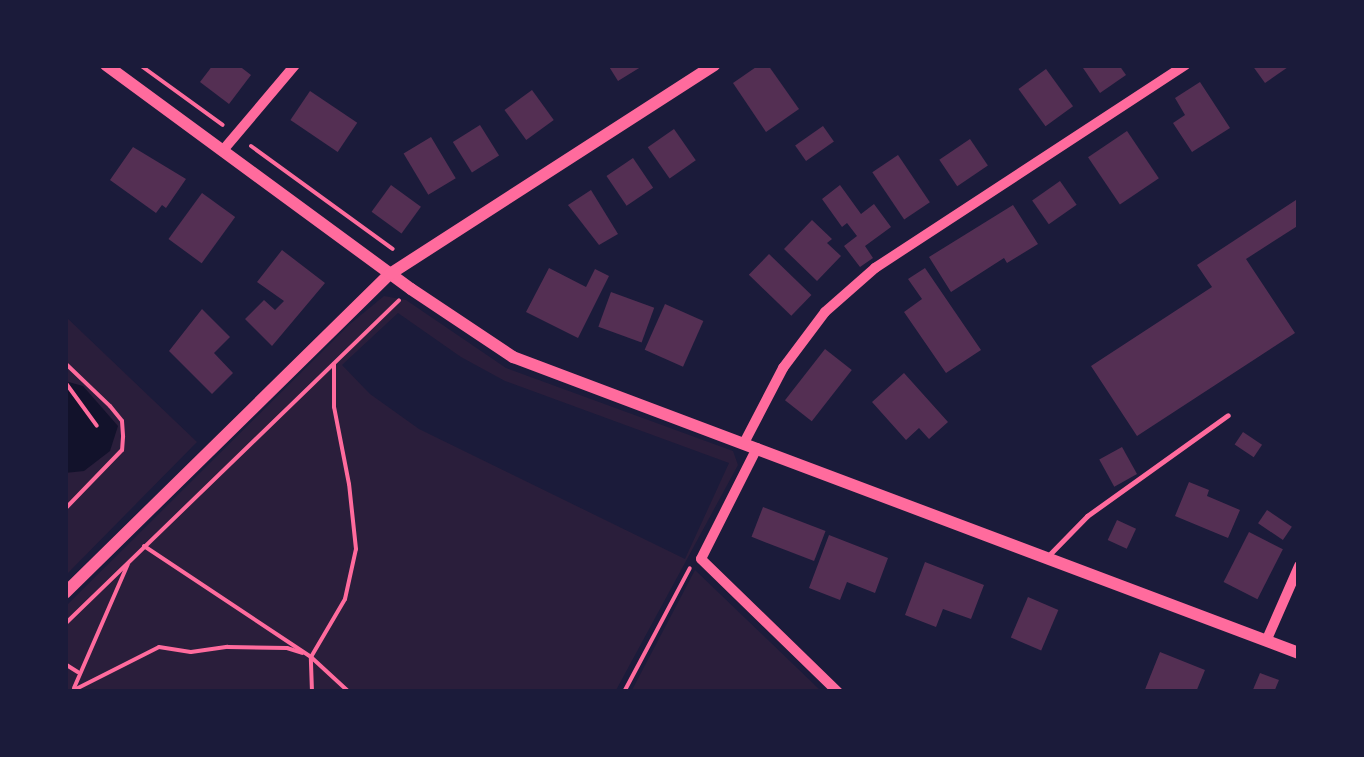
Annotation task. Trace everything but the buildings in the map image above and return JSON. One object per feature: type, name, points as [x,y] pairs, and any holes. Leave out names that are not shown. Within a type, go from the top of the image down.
[{"type":"street","points":[[106,65],[390,274],[513,357],[1299,653]]},
{"type":"street","points":[[224,149],[294,65]]},
{"type":"street","points":[[65,593],[390,274],[714,65]]},
{"type":"street","points":[[838,692],[701,559],[783,368],[825,312],[875,268],[1185,65]]},
{"type":"street","points":[[1267,639],[1299,566]]},
{"type":"lane","points":[[1046,558],[1087,516],[1228,416]]},
{"type":"path","points":[[140,65],[412,261]]},
{"type":"path","points":[[65,624],[411,289]]},
{"type":"path","points":[[312,692],[311,657],[344,599],[356,549],[350,484],[334,407],[334,362]]},
{"type":"path","points":[[65,363],[122,421],[123,437],[122,450],[65,509]]},
{"type":"path","points":[[65,382],[97,426]]},
{"type":"path","points":[[144,546],[311,657],[349,692]]},
{"type":"path","points":[[624,692],[686,571],[701,559]]},
{"type":"path","points":[[72,692],[130,560]]},
{"type":"path","points":[[72,692],[159,648],[191,652],[228,647],[288,648],[311,657]]},
{"type":"path","points":[[65,664],[80,674]]},
{"type":"shaded area","points":[[384,296],[406,300],[506,368],[733,451],[738,465],[615,692],[65,692],[65,607],[350,324]],"holes":[[[398,313],[461,357],[505,381],[729,463],[685,559],[419,429],[370,394],[342,365]]]},
{"type":"shaded area","points":[[65,316],[197,442],[65,576]]},
{"type":"shaded area","points":[[65,381],[83,386],[118,426],[110,451],[84,471],[65,473]]},
{"type":"shaded area","points":[[695,570],[822,692],[631,692]]}]
